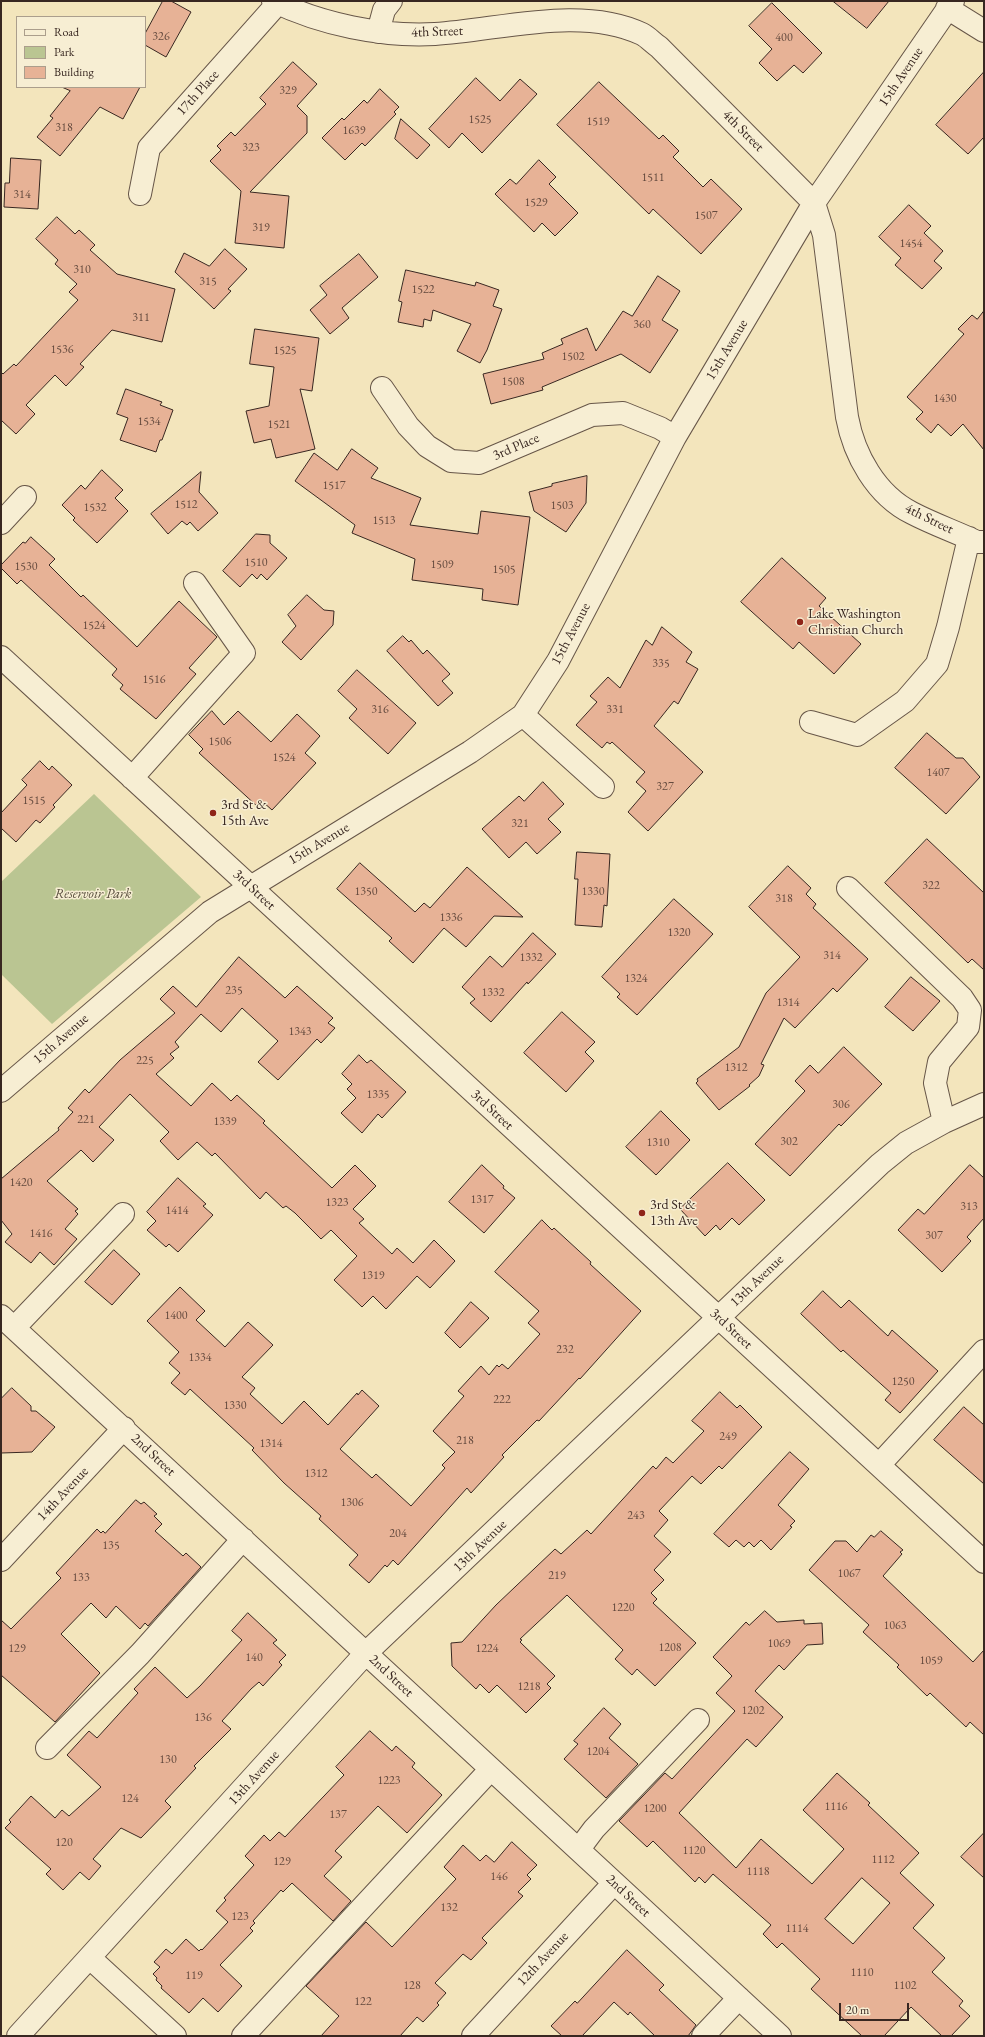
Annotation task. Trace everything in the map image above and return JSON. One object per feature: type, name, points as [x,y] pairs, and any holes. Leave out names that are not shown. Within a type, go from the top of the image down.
[{"type":"street","points":[[378,32],[384,10],[391,1]]},
{"type":"street","name":"4th Street","points":[[275,2],[323,19],[378,32],[434,34],[570,20],[609,24],[642,34],[659,47],[814,203],[824,235],[850,436],[867,471],[886,495],[911,513],[977,540]]},
{"type":"street","name":"17th Place","points":[[140,194],[149,148],[275,2]]},
{"type":"street","points":[[950,5],[984,31]]},
{"type":"street","name":"15th Avenue","points":[[1,1092],[210,912],[470,752],[523,715],[558,661],[675,437],[814,203],[950,5]]},
{"type":"street","name":"3rd Place","points":[[382,388],[408,426],[427,446],[451,461],[479,463],[592,415],[623,413],[660,428],[675,437]]},
{"type":"street","points":[[1,523],[25,497]]},
{"type":"street","points":[[811,722],[857,735],[905,701],[937,664],[977,540]]},
{"type":"street","points":[[132,778],[244,653],[195,583]]},
{"type":"street","name":"3rd Street","points":[[1,657],[984,1562]]},
{"type":"street","points":[[523,715],[603,787]]},
{"type":"street","points":[[848,888],[962,998],[970,1010],[968,1027],[939,1062],[935,1083],[944,1122]]},
{"type":"street","name":"13th Avenue","points":[[18,2036],[366,1653],[880,1164],[906,1143],[944,1122],[984,1104]]},
{"type":"street","points":[[8,1322],[123,1214]]},
{"type":"street","name":"2nd Street","points":[[8,1322],[780,2036]]},
{"type":"street","points":[[879,1465],[984,1351]]},
{"type":"street","name":"14th Avenue","points":[[1,1560],[124,1428]]},
{"type":"street","points":[[47,1748],[140,1654],[243,1539]]},
{"type":"street","points":[[578,1849],[594,1829],[698,1720]]},
{"type":"street","points":[[243,2036],[492,1769]]},
{"type":"street","name":"12th Avenue","points":[[472,2036],[614,1883]]},
{"type":"street","points":[[90,1958],[175,2036]]},
{"type":"street","points":[[702,2036],[739,1998]]},
{"type":"green space","name":"Reservoir Park","points":[[94,794],[201,897],[52,1024],[1,974],[1,882]]},
{"type":"building","points":[[163,1],[171,1],[191,12],[166,57],[146,46],[146,32]]},
{"type":"building","points":[[833,1],[889,1],[867,28]]},
{"type":"building","points":[[772,3],[822,53],[803,73],[794,65],[777,81],[759,63],[772,49],[749,26]]},
{"type":"building","points":[[293,62],[317,84],[297,106],[307,116],[307,133],[250,192],[289,196],[284,248],[235,243],[241,191],[210,161],[221,150],[217,146],[231,132],[235,136],[266,104],[260,98]]},
{"type":"building","points":[[984,72],[984,137],[968,154],[936,125]]},
{"type":"building","points":[[476,78],[500,101],[520,79],[537,94],[482,153],[462,133],[449,148],[429,129]]},
{"type":"building","points":[[599,82],[659,139],[663,135],[679,151],[673,157],[703,187],[711,179],[742,209],[701,254],[653,209],[649,214],[557,125]]},
{"type":"building","points":[[64,88],[139,88],[123,119],[100,107],[60,156],[37,137],[53,118],[50,116],[70,91]]},
{"type":"building","points":[[380,89],[399,107],[394,112],[396,114],[365,146],[362,143],[345,160],[322,138],[342,118],[344,120],[364,100],[367,103]]},
{"type":"building","points":[[401,119],[430,145],[417,159],[395,139]]},
{"type":"building","points":[[11,158],[41,160],[38,209],[4,207],[5,183],[9,183]]},
{"type":"building","points":[[539,160],[556,177],[549,184],[578,213],[555,236],[542,223],[534,232],[495,194],[510,179],[516,184]]},
{"type":"building","points":[[909,205],[931,226],[924,233],[943,251],[934,261],[942,268],[922,289],[895,265],[901,258],[879,237]]},
{"type":"building","points":[[57,217],[75,234],[79,230],[95,245],[90,250],[117,274],[175,289],[162,342],[112,330],[80,364],[84,367],[66,386],[55,375],[26,405],[35,414],[16,434],[1,420],[1,372],[3,374],[14,364],[16,366],[78,300],[69,292],[77,284],[55,264],[58,260],[36,239]]},
{"type":"building","points":[[225,249],[247,269],[228,289],[231,291],[214,309],[175,272],[184,253],[209,266]]},
{"type":"building","points":[[359,254],[378,277],[342,308],[349,318],[330,334],[310,310],[327,295],[320,286]]},
{"type":"building","points":[[406,270],[475,286],[476,282],[499,290],[493,306],[502,309],[487,350],[480,363],[457,351],[471,324],[433,310],[431,321],[424,319],[423,327],[398,322],[402,302],[399,301]]},
{"type":"building","points":[[658,276],[680,291],[662,320],[678,330],[650,373],[621,354],[542,387],[543,390],[491,404],[483,374],[544,359],[542,353],[563,344],[561,339],[587,328],[596,351],[623,311],[632,316]]},
{"type":"building","points":[[984,311],[984,450],[963,424],[951,436],[938,424],[931,433],[916,419],[923,412],[907,397],[964,334],[958,329],[972,315],[977,319]]},
{"type":"building","points":[[255,329],[319,338],[312,391],[300,389],[315,449],[276,458],[271,439],[254,443],[246,411],[269,406],[274,367],[250,364]]},
{"type":"building","points":[[126,389],[162,402],[160,405],[173,410],[156,452],[120,440],[128,418],[117,414]]},
{"type":"building","points":[[352,449],[378,468],[371,478],[421,498],[410,525],[478,534],[481,511],[530,517],[518,605],[482,600],[483,589],[412,580],[415,559],[352,533],[355,525],[295,481],[314,453],[337,470]]},
{"type":"building","points":[[102,470],[123,490],[115,498],[128,511],[97,543],[73,520],[75,518],[62,505],[81,485],[85,489]]},
{"type":"building","points":[[201,472],[199,492],[218,513],[198,531],[190,522],[187,525],[182,521],[168,534],[151,514]]},
{"type":"building","points":[[587,476],[586,503],[566,532],[534,511],[529,492],[552,486],[552,484]]},
{"type":"building","points":[[256,534],[270,535],[270,543],[287,558],[267,580],[261,574],[257,579],[252,574],[240,587],[223,571]]},
{"type":"building","points":[[31,537],[55,559],[49,565],[81,597],[83,595],[137,647],[179,601],[217,637],[189,668],[196,674],[156,719],[120,689],[123,685],[112,675],[117,669],[21,580],[17,584],[1,568],[1,565],[23,542],[25,543]]},
{"type":"building","name":"Lake Washington Christian Church","points":[[782,558],[826,598],[819,606],[861,644],[834,674],[799,642],[793,649],[741,602]]},
{"type":"building","points":[[307,595],[324,610],[334,611],[333,625],[301,660],[282,642],[296,626],[288,615]]},
{"type":"building","points":[[662,627],[692,652],[686,662],[698,669],[678,704],[674,701],[654,726],[703,772],[648,831],[628,812],[646,791],[636,782],[645,772],[612,742],[610,744],[607,742],[602,748],[576,725],[597,702],[590,696],[608,677],[620,688],[646,640],[652,645]]},
{"type":"building","points":[[403,636],[409,642],[411,640],[423,654],[427,650],[450,674],[442,681],[453,693],[438,706],[387,651]]},
{"type":"building","points":[[357,670],[416,723],[388,754],[349,718],[357,709],[338,691]]},
{"type":"building","points":[[212,711],[224,725],[238,711],[271,742],[297,714],[320,736],[305,753],[316,763],[272,810],[263,802],[258,807],[199,753],[203,749],[189,735]]},
{"type":"building","points":[[927,733],[956,758],[963,758],[980,777],[946,814],[895,768]]},
{"type":"building","points":[[40,761],[49,770],[52,766],[72,785],[53,805],[55,807],[40,823],[36,820],[16,842],[1,828],[1,813],[27,785],[22,780]]},
{"type":"building","points":[[543,782],[564,804],[548,819],[561,832],[537,854],[526,842],[509,858],[482,829],[519,796],[524,801]]},
{"type":"building","points":[[927,839],[984,893],[984,970],[972,959],[968,963],[885,883]]},
{"type":"building","points":[[577,852],[610,854],[607,906],[604,905],[602,927],[575,925],[578,879],[575,879]]},
{"type":"building","points":[[360,863],[415,912],[424,903],[430,908],[467,867],[523,917],[494,916],[466,947],[444,928],[413,963],[389,941],[392,938],[337,889]]},
{"type":"building","points":[[788,866],[811,888],[806,894],[816,904],[813,908],[868,959],[837,992],[833,988],[795,1028],[784,1018],[761,1064],[764,1065],[759,1076],[749,1085],[750,1086],[719,1110],[696,1083],[698,1081],[697,1079],[739,1047],[766,993],[800,957],[749,907]]},
{"type":"building","points":[[674,899],[713,934],[637,1015],[617,997],[620,994],[602,977]]},
{"type":"building","points":[[533,933],[556,954],[528,984],[527,982],[491,1022],[470,1003],[475,999],[462,987],[490,956],[502,967]]},
{"type":"building","points":[[239,957],[285,998],[297,986],[333,1018],[328,1023],[335,1028],[321,1043],[317,1039],[278,1080],[258,1062],[278,1041],[242,1008],[221,1032],[201,1014],[175,1042],[179,1047],[170,1054],[174,1058],[156,1074],[191,1106],[212,1083],[231,1101],[237,1095],[265,1121],[263,1123],[332,1188],[355,1165],[376,1186],[353,1209],[364,1219],[359,1223],[392,1254],[397,1248],[413,1263],[434,1240],[455,1261],[430,1288],[417,1276],[386,1309],[373,1296],[362,1307],[334,1280],[357,1256],[331,1230],[321,1239],[295,1213],[286,1206],[283,1208],[266,1192],[260,1199],[215,1153],[212,1156],[197,1142],[178,1160],[160,1141],[169,1132],[130,1094],[99,1127],[114,1140],[93,1162],[81,1150],[47,1181],[78,1209],[75,1211],[78,1214],[65,1229],[77,1239],[54,1265],[40,1252],[31,1263],[5,1242],[12,1234],[1,1220],[1,1179],[59,1130],[58,1128],[73,1112],[68,1108],[85,1089],[89,1093],[120,1060],[175,1013],[160,999],[173,986],[196,1007]]},
{"type":"building","points":[[911,977],[940,1001],[913,1031],[885,1007]]},
{"type":"building","points":[[562,1012],[595,1042],[585,1052],[594,1061],[566,1092],[524,1053]]},
{"type":"building","points":[[844,1047],[882,1084],[841,1126],[839,1124],[790,1176],[755,1144],[805,1091],[795,1081],[810,1065],[818,1073]]},
{"type":"building","points":[[359,1055],[367,1063],[371,1060],[406,1092],[382,1118],[378,1114],[362,1133],[341,1113],[356,1098],[347,1089],[352,1084],[342,1074]]},
{"type":"building","points":[[661,1111],[690,1140],[656,1175],[626,1147]]},
{"type":"building","points":[[728,1163],[765,1200],[739,1225],[732,1218],[720,1230],[716,1225],[705,1236],[680,1209]]},
{"type":"building","points":[[482,1165],[504,1186],[503,1188],[515,1198],[484,1233],[449,1202]]},
{"type":"building","points":[[970,1165],[984,1178],[984,1218],[967,1237],[971,1241],[942,1272],[898,1230],[918,1209],[924,1214]]},
{"type":"building","points":[[178,1178],[206,1204],[203,1206],[213,1215],[178,1252],[169,1244],[166,1247],[147,1230],[156,1221],[147,1212]]},
{"type":"building","points":[[542,1220],[552,1230],[554,1228],[591,1262],[590,1264],[641,1311],[580,1379],[579,1378],[539,1421],[537,1420],[502,1455],[504,1457],[471,1493],[467,1488],[398,1565],[393,1560],[387,1567],[385,1565],[369,1583],[349,1565],[358,1555],[319,1519],[321,1516],[284,1483],[252,1450],[254,1448],[190,1389],[185,1395],[171,1383],[180,1373],[169,1363],[179,1352],[147,1321],[180,1287],[205,1311],[196,1320],[225,1347],[248,1322],[273,1345],[242,1377],[255,1388],[250,1394],[282,1424],[304,1401],[328,1425],[357,1393],[358,1395],[362,1390],[379,1406],[340,1449],[372,1478],[376,1474],[411,1506],[445,1468],[442,1465],[455,1452],[433,1431],[464,1396],[458,1391],[481,1366],[489,1375],[497,1365],[499,1367],[502,1364],[508,1369],[540,1334],[528,1323],[539,1311],[495,1272]]},
{"type":"building","points":[[114,1250],[140,1274],[112,1305],[85,1282]]},
{"type":"building","points":[[823,1291],[841,1308],[849,1300],[888,1336],[892,1330],[938,1371],[900,1413],[885,1400],[891,1393],[843,1350],[841,1352],[801,1314]]},
{"type":"building","points":[[471,1302],[489,1318],[460,1348],[445,1333]]},
{"type":"building","points":[[12,1388],[31,1406],[31,1411],[36,1411],[55,1427],[32,1452],[1,1453],[1,1399]]},
{"type":"building","points":[[720,1392],[737,1408],[740,1405],[762,1427],[722,1469],[719,1466],[701,1484],[692,1476],[659,1511],[668,1520],[654,1536],[671,1552],[654,1570],[664,1580],[651,1593],[657,1599],[653,1603],[696,1643],[655,1686],[637,1669],[632,1675],[615,1659],[623,1650],[567,1595],[520,1639],[522,1640],[520,1642],[555,1676],[547,1684],[551,1688],[526,1713],[497,1685],[489,1693],[480,1684],[476,1689],[452,1666],[451,1643],[462,1642],[496,1605],[555,1549],[561,1554],[587,1530],[591,1534],[653,1466],[656,1469],[666,1457],[673,1463],[704,1431],[692,1421]]},
{"type":"building","points":[[964,1407],[984,1425],[984,1484],[934,1440]]},
{"type":"building","points":[[790,1452],[809,1469],[778,1505],[795,1521],[790,1526],[792,1527],[771,1550],[761,1540],[754,1547],[749,1542],[744,1547],[736,1540],[729,1547],[714,1534]]},
{"type":"building","points":[[136,1500],[141,1504],[144,1502],[157,1514],[154,1516],[162,1524],[155,1531],[183,1556],[186,1553],[201,1567],[148,1626],[145,1623],[140,1629],[116,1606],[106,1618],[91,1603],[61,1634],[100,1673],[55,1722],[1,1675],[1,1620],[11,1629],[61,1578],[56,1573],[97,1529],[101,1533],[103,1531],[105,1533]]},
{"type":"building","points":[[881,1531],[903,1550],[900,1552],[902,1554],[883,1576],[973,1662],[984,1650],[984,1735],[970,1722],[966,1727],[930,1693],[927,1696],[897,1667],[899,1665],[863,1632],[869,1625],[809,1570],[835,1541],[846,1541],[857,1552],[871,1535],[874,1537]]},
{"type":"building","points":[[765,1611],[777,1622],[804,1620],[804,1624],[822,1623],[823,1644],[807,1645],[784,1670],[779,1665],[755,1691],[783,1717],[756,1747],[747,1739],[679,1813],[736,1868],[761,1839],[812,1884],[844,1849],[803,1810],[837,1773],[870,1803],[868,1805],[919,1853],[900,1873],[934,1905],[913,1928],[945,1958],[932,1972],[963,2001],[959,2006],[970,2016],[951,2036],[942,2036],[911,2007],[884,2036],[862,2036],[811,1989],[820,1979],[782,1943],[777,1948],[763,1934],[771,1925],[713,1874],[705,1883],[699,1877],[695,1882],[653,1841],[647,1847],[619,1821],[665,1773],[672,1779],[735,1711],[716,1693],[732,1676],[713,1657],[746,1622],[749,1625]],"holes":[[[862,1878],[890,1903],[853,1944],[825,1919]]]},
{"type":"building","points":[[248,1613],[277,1640],[273,1643],[286,1655],[279,1662],[282,1665],[263,1686],[259,1682],[251,1689],[222,1721],[231,1729],[194,1766],[196,1768],[165,1801],[171,1807],[141,1838],[121,1828],[93,1859],[101,1866],[89,1880],[80,1872],[63,1890],[46,1874],[51,1869],[5,1828],[11,1822],[9,1820],[31,1796],[55,1818],[62,1810],[69,1816],[101,1787],[67,1755],[89,1731],[97,1738],[138,1693],[134,1689],[155,1667],[187,1698],[242,1640],[232,1631]]},
{"type":"building","points":[[604,1708],[621,1724],[609,1738],[638,1764],[606,1798],[564,1759],[578,1744],[574,1741]]},
{"type":"building","points":[[370,1731],[392,1751],[396,1746],[415,1763],[412,1767],[442,1795],[407,1833],[378,1806],[335,1851],[342,1857],[324,1876],[351,1901],[333,1921],[292,1883],[283,1892],[281,1890],[253,1921],[255,1923],[250,1928],[253,1931],[220,1965],[242,1986],[218,2012],[203,1998],[189,2013],[161,1988],[162,1986],[153,1974],[160,1967],[154,1962],[166,1949],[172,1954],[186,1939],[199,1951],[201,1949],[202,1950],[228,1922],[216,1911],[226,1900],[224,1898],[254,1865],[245,1856],[264,1835],[270,1841],[279,1832],[285,1837],[344,1775],[336,1767]]},
{"type":"building","points":[[984,1833],[984,1878],[961,1857]]},
{"type":"building","points":[[512,1842],[537,1865],[527,1875],[531,1879],[518,1892],[523,1896],[482,1938],[487,1943],[471,1960],[463,1954],[435,1983],[446,1993],[437,2003],[439,2005],[423,2022],[417,2017],[400,2036],[321,2036],[339,2016],[306,1986],[366,1922],[392,1947],[456,1879],[444,1867],[463,1845],[480,1861],[486,1855],[494,1862]]},
{"type":"building","points":[[627,1950],[664,1985],[659,1990],[696,2025],[688,2036],[655,2036],[630,2012],[628,2015],[614,2002],[582,2036],[562,2036],[551,2026],[575,2001],[577,2003]]},
{"type":"place","name":"Lake Washington Christian Church","points":[[800,622]]},
{"type":"place","name":"3rd St & 15th Ave","points":[[213,813]]},
{"type":"place","name":"3rd St & 13th Ave","points":[[642,1213]]}]
